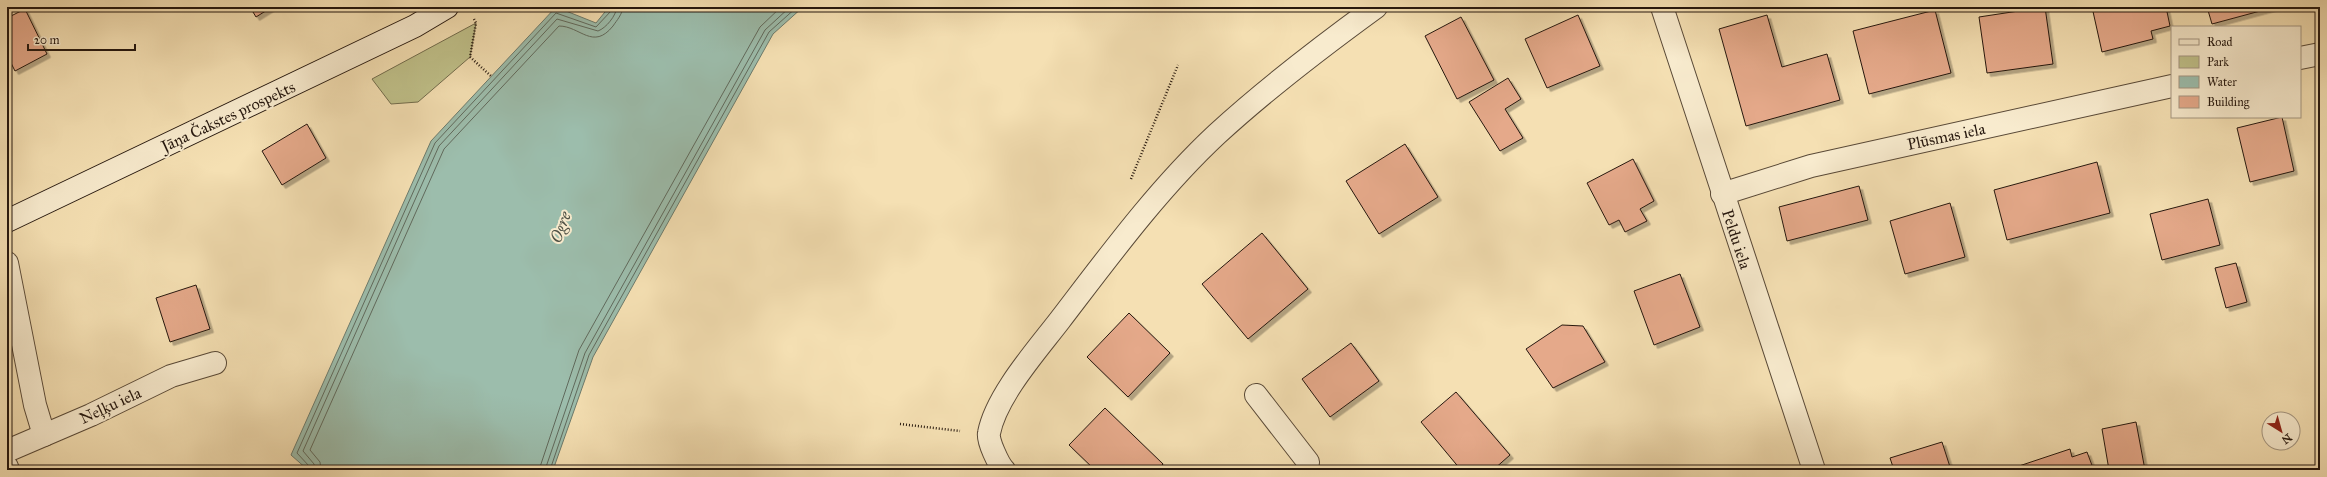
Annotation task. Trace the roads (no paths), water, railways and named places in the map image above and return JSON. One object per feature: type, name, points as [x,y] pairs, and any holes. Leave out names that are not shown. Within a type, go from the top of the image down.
[{"type":"street","name":"Jāņa Čakstes prospekts","points":[[7,221],[415,26],[447,7]]},
{"type":"street","points":[[1003,469],[988,435],[996,412],[1025,365],[1122,238],[1169,184],[1216,135],[1266,91],[1376,7]]},
{"type":"street","name":"Peldu iela","points":[[1662,7],[1722,194],[1814,470]]},
{"type":"street","points":[[2301,58],[2320,54]]},
{"type":"street","name":"Plūsmas iela","points":[[1722,194],[1811,166],[2171,86]]},
{"type":"street","points":[[7,263],[35,405],[44,435]]},
{"type":"street","name":"Neļķu iela","points":[[7,451],[91,415],[171,376],[215,363]]},
{"type":"street","points":[[1256,395],[1308,462],[1307,470]]},
{"type":"street","points":[[7,466],[8,470]]},
{"type":"water","name":"Ogre","points":[[556,7],[596,23],[609,7],[803,7],[773,34],[593,357],[553,470],[308,470],[291,455],[431,141]]}]
